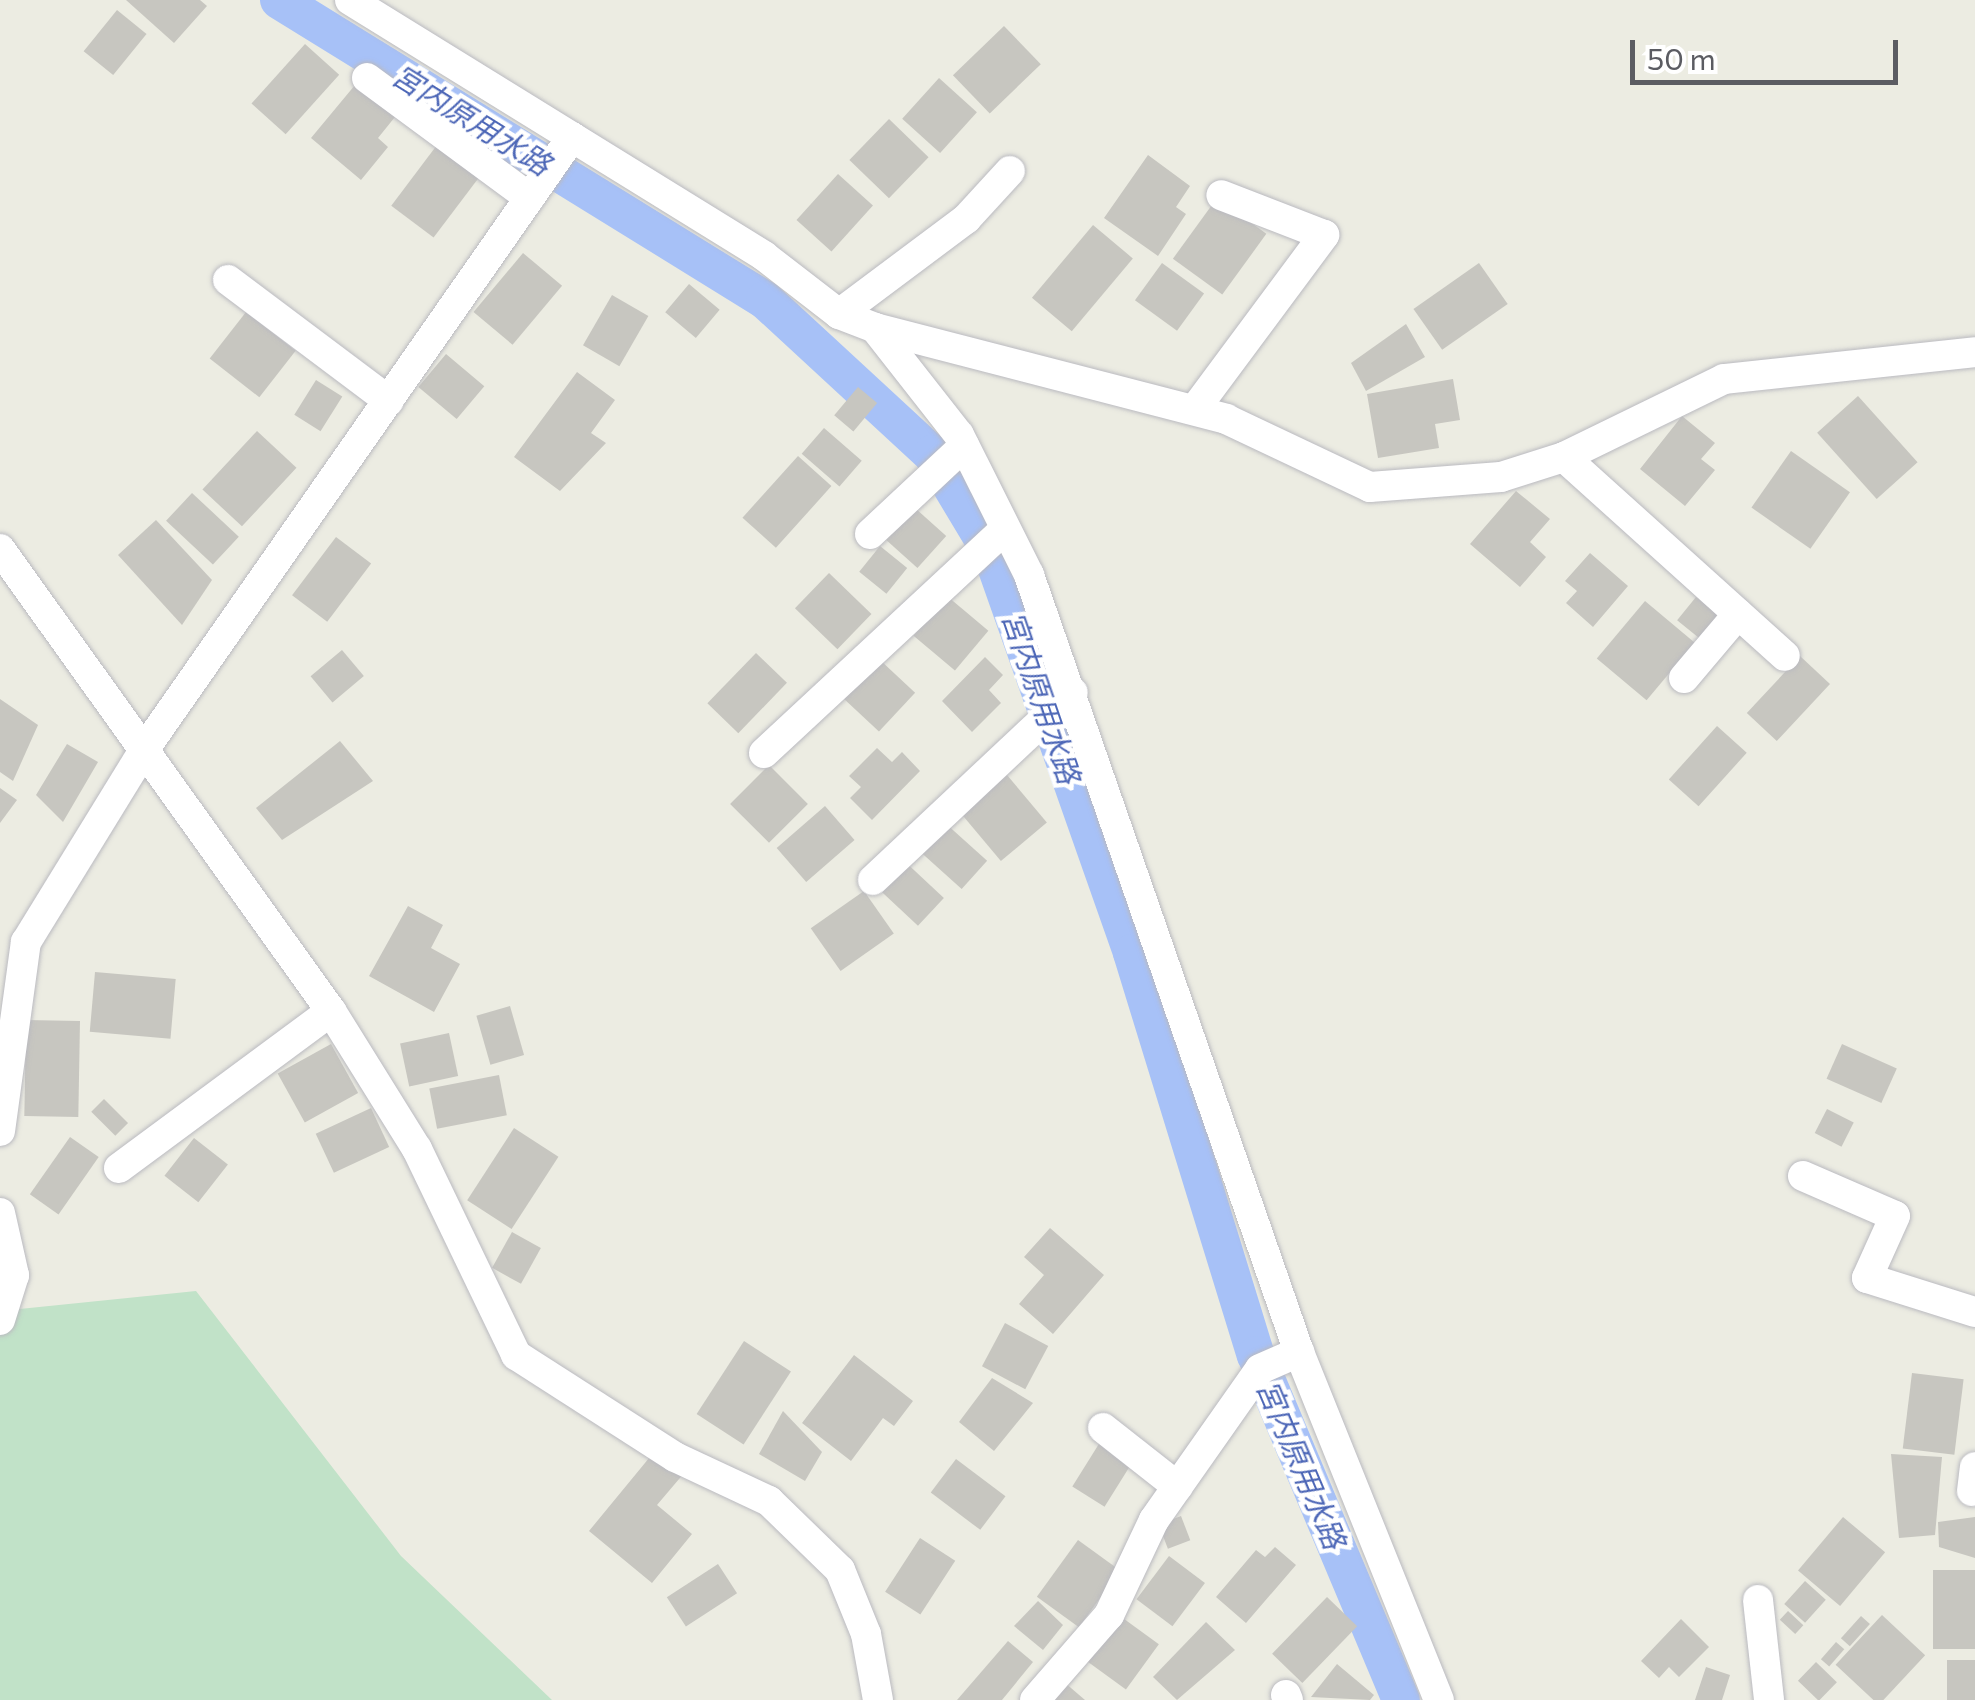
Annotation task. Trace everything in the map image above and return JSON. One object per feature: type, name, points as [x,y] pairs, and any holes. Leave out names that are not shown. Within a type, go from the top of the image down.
[{"type":"street","points":[[350,0],[567,143],[839,314],[875,328],[1194,409],[1370,486],[1501,477],[1564,457],[1724,378],[1975,352]]},
{"type":"street","points":[[367,78],[534,192]]},
{"type":"street","points":[[0,1131],[13,938],[567,143]]},
{"type":"street","points":[[839,314],[966,218],[1010,171]]},
{"type":"street","points":[[1194,409],[1324,235],[1221,195]]},
{"type":"street","points":[[228,280],[389,400]]},
{"type":"street","points":[[875,328],[963,446],[1005,530],[1072,694],[1294,1354],[1439,1700]]},
{"type":"street","points":[[870,534],[963,446]]},
{"type":"street","points":[[1564,457],[1785,656]]},
{"type":"street","points":[[764,754],[1005,530]]},
{"type":"street","points":[[0,549],[146,746],[331,1011],[417,1148],[516,1356],[675,1458],[770,1501],[840,1570],[866,1634],[878,1700]]},
{"type":"street","points":[[1684,678],[1738,614]]},
{"type":"street","points":[[873,880],[1072,694]]},
{"type":"street","points":[[119,1168],[331,1011]]},
{"type":"street","points":[[1804,1176],[1895,1216],[1868,1278],[1975,1312]]},
{"type":"street","points":[[0,1212],[14,1275],[0,1320]]},
{"type":"street","points":[[1035,1700],[1109,1614],[1178,1487],[1260,1370],[1294,1354]]},
{"type":"street","points":[[1103,1428],[1178,1487]]},
{"type":"street","points":[[1758,1600],[1769,1700]]},
{"type":"green space","points":[[196,1291],[401,1556],[552,1700],[0,1700],[0,1311]]},
{"type":"building","points":[[126,0],[200,0],[207,6],[174,43]]},
{"type":"building","points":[[117,10],[147,34],[113,75],[84,51]]},
{"type":"building","points":[[1004,26],[1041,64],[990,113],[953,75]]},
{"type":"building","points":[[305,44],[339,75],[286,134],[251,103]]},
{"type":"building","points":[[939,78],[977,112],[940,153],[902,119]]},
{"type":"building","points":[[360,79],[399,112],[378,138],[388,147],[361,180],[311,138]]},
{"type":"building","points":[[889,119],[929,157],[889,198],[849,160]]},
{"type":"building","points":[[437,145],[479,177],[434,238],[391,206]]},
{"type":"building","points":[[1148,155],[1190,186],[1176,207],[1186,214],[1158,256],[1104,218]]},
{"type":"building","points":[[838,174],[873,205],[831,252],[797,220]]},
{"type":"building","points":[[1217,198],[1266,234],[1222,295],[1173,259]]},
{"type":"building","points":[[1093,225],[1133,258],[1072,331],[1032,298]]},
{"type":"building","points":[[523,253],[562,286],[513,345],[474,312]]},
{"type":"building","points":[[1162,263],[1204,294],[1177,331],[1135,300]]},
{"type":"building","points":[[1479,263],[1508,304],[1442,350],[1413,309]]},
{"type":"building","points":[[689,284],[720,310],[696,338],[665,312]]},
{"type":"building","points":[[612,295],[648,316],[619,366],[583,345]]},
{"type":"building","points":[[246,312],[296,351],[259,397],[210,358]]},
{"type":"building","points":[[1406,324],[1425,357],[1366,391],[1351,363]]},
{"type":"building","points":[[446,354],[484,386],[457,419],[418,387]]},
{"type":"building","points":[[577,372],[615,400],[591,433],[606,443],[560,491],[514,457]]},
{"type":"building","points":[[1453,379],[1460,420],[1435,424],[1439,448],[1378,458],[1367,394]]},
{"type":"building","points":[[316,380],[342,396],[321,431],[294,415]]},
{"type":"building","points":[[858,387],[877,403],[853,431],[834,415]]},
{"type":"building","points":[[1858,396],[1918,462],[1877,499],[1817,433]]},
{"type":"building","points":[[1682,416],[1715,443],[1701,459],[1715,470],[1685,506],[1640,469]]},
{"type":"building","points":[[824,428],[862,461],[839,486],[802,454]]},
{"type":"building","points":[[257,431],[296,468],[242,526],[202,490]]},
{"type":"building","points":[[1791,451],[1850,492],[1810,549],[1751,508]]},
{"type":"building","points":[[798,456],[831,486],[776,548],[742,518]]},
{"type":"building","points":[[1516,491],[1550,519],[1530,542],[1546,557],[1520,587],[1470,544]]},
{"type":"building","points":[[192,493],[239,537],[213,564],[166,521]]},
{"type":"building","points":[[915,508],[946,536],[917,568],[886,540]]},
{"type":"building","points":[[156,520],[212,580],[182,625],[118,555]]},
{"type":"building","points":[[336,537],[371,563],[327,622],[292,595]]},
{"type":"building","points":[[880,546],[907,568],[886,594],[859,572]]},
{"type":"building","points":[[1590,553],[1628,586],[1593,627],[1566,603],[1577,591],[1565,581]]},
{"type":"building","points":[[829,573],[871,614],[837,649],[795,608]]},
{"type":"building","points":[[947,596],[988,631],[955,671],[914,636]]},
{"type":"building","points":[[1696,597],[1722,618],[1703,641],[1677,620]]},
{"type":"building","points":[[1645,601],[1695,643],[1647,700],[1597,658]]},
{"type":"building","points":[[342,650],[364,676],[332,702],[311,676]]},
{"type":"building","points":[[756,653],[787,683],[738,733],[707,703]]},
{"type":"building","points":[[1800,656],[1830,684],[1777,741],[1747,713]]},
{"type":"building","points":[[985,657],[1003,675],[989,690],[1001,703],[972,732],[942,701]]},
{"type":"building","points":[[880,660],[915,693],[879,731],[844,699]]},
{"type":"building","points":[[0,699],[38,725],[13,781],[0,772]]},
{"type":"building","points":[[1717,726],[1747,753],[1699,806],[1669,780]]},
{"type":"building","points":[[340,741],[373,781],[282,840],[256,808]]},
{"type":"building","points":[[67,744],[98,762],[63,822],[36,795]]},
{"type":"building","points":[[877,748],[892,762],[902,752],[920,771],[872,820],[850,798],[861,787],[849,776]]},
{"type":"building","points":[[769,765],[808,804],[769,843],[730,804]]},
{"type":"building","points":[[1007,775],[1047,822],[1001,861],[961,814]]},
{"type":"building","points":[[0,788],[17,800],[0,823]]},
{"type":"building","points":[[825,806],[855,840],[806,882],[777,848]]},
{"type":"building","points":[[944,822],[987,861],[962,889],[919,850]]},
{"type":"building","points":[[900,857],[944,898],[918,926],[874,885]]},
{"type":"building","points":[[864,891],[894,934],[841,971],[811,928]]},
{"type":"building","points":[[408,906],[443,925],[431,948],[460,964],[434,1012],[369,976]]},
{"type":"building","points":[[95,972],[176,979],[170,1039],[90,1032]]},
{"type":"building","points":[[510,1006],[524,1055],[490,1065],[476,1016]]},
{"type":"building","points":[[26,1020],[80,1021],[78,1117],[24,1116]]},
{"type":"building","points":[[449,1033],[458,1076],[409,1086],[400,1043]]},
{"type":"building","points":[[331,1044],[358,1093],[305,1123],[278,1074]]},
{"type":"building","points":[[1842,1044],[1897,1068],[1881,1103],[1827,1079]]},
{"type":"building","points":[[499,1075],[507,1115],[437,1129],[429,1089]]},
{"type":"building","points":[[104,1099],[128,1123],[115,1136],[91,1112]]},
{"type":"building","points":[[371,1108],[389,1147],[334,1173],[316,1134]]},
{"type":"building","points":[[1827,1109],[1854,1123],[1841,1147],[1815,1133]]},
{"type":"building","points":[[514,1128],[558,1157],[512,1229],[467,1200]]},
{"type":"building","points":[[70,1137],[99,1157],[59,1214],[30,1194]]},
{"type":"building","points":[[194,1138],[228,1164],[198,1202],[164,1176]]},
{"type":"building","points":[[1050,1228],[1104,1275],[1053,1334],[1019,1304],[1044,1275],[1024,1257]]},
{"type":"building","points":[[512,1232],[541,1248],[521,1284],[492,1268]]},
{"type":"building","points":[[1005,1323],[1048,1346],[1025,1389],[982,1366]]},
{"type":"building","points":[[744,1341],[791,1371],[744,1444],[697,1414]]},
{"type":"building","points":[[854,1355],[913,1401],[894,1426],[883,1418],[851,1461],[802,1423]]},
{"type":"building","points":[[1912,1373],[1964,1379],[1954,1455],[1903,1448]]},
{"type":"building","points":[[992,1378],[1033,1403],[994,1451],[959,1422]]},
{"type":"building","points":[[783,1411],[822,1452],[805,1481],[759,1454]]},
{"type":"building","points":[[1102,1439],[1134,1459],[1105,1507],[1072,1486]]},
{"type":"building","points":[[654,1452],[685,1472],[657,1505],[692,1534],[652,1583],[589,1531]]},
{"type":"building","points":[[1891,1454],[1942,1457],[1935,1535],[1899,1538]]},
{"type":"building","points":[[956,1459],[1006,1496],[980,1530],[931,1493]]},
{"type":"building","points":[[1181,1516],[1190,1540],[1168,1549],[1159,1525]]},
{"type":"building","points":[[1843,1517],[1885,1552],[1840,1606],[1798,1571]]},
{"type":"building","points":[[1975,1517],[1975,1558],[1939,1547],[1938,1522]]},
{"type":"building","points":[[920,1538],[955,1561],[920,1615],[885,1592]]},
{"type":"building","points":[[1078,1540],[1120,1571],[1079,1627],[1037,1597]]},
{"type":"building","points":[[1275,1547],[1296,1565],[1246,1623],[1216,1597],[1256,1550],[1265,1557]]},
{"type":"building","points":[[1169,1556],[1205,1583],[1172,1626],[1137,1599]]},
{"type":"building","points":[[718,1564],[737,1593],[686,1627],[667,1597]]},
{"type":"building","points":[[1933,1570],[1975,1570],[1975,1649],[1933,1649]]},
{"type":"building","points":[[1805,1581],[1826,1600],[1805,1623],[1784,1604]]},
{"type":"building","points":[[1327,1597],[1357,1626],[1302,1683],[1272,1654]]},
{"type":"building","points":[[1038,1601],[1063,1625],[1043,1650],[1014,1626]]},
{"type":"building","points":[[1788,1611],[1803,1625],[1795,1634],[1780,1620]]},
{"type":"building","points":[[1882,1615],[1925,1655],[1883,1700],[1873,1700],[1836,1665]]},
{"type":"building","points":[[1120,1616],[1159,1644],[1126,1690],[1087,1661]]},
{"type":"building","points":[[1861,1616],[1870,1624],[1850,1646],[1841,1638]]},
{"type":"building","points":[[1681,1619],[1709,1647],[1679,1677],[1669,1667],[1659,1678],[1641,1661]]},
{"type":"building","points":[[1206,1622],[1235,1650],[1177,1700],[1153,1677]]},
{"type":"building","points":[[1008,1641],[1033,1662],[1002,1700],[957,1700]]},
{"type":"building","points":[[1836,1642],[1844,1649],[1829,1667],[1821,1659]]},
{"type":"building","points":[[1947,1660],[1975,1660],[1975,1700],[1947,1700]]},
{"type":"building","points":[[1816,1662],[1837,1682],[1818,1700],[1798,1681]]},
{"type":"building","points":[[1337,1664],[1374,1695],[1370,1700],[1311,1697]]},
{"type":"building","points":[[1706,1667],[1730,1675],[1722,1700],[1695,1700]]},
{"type":"building","points":[[1064,1682],[1085,1700],[1049,1700]]},
{"type":"waterway","name":"宮内原用水路","points":[[279,0],[765,300],[932,454],[991,552],[1132,953],[1256,1355],[1401,1700]]}]
